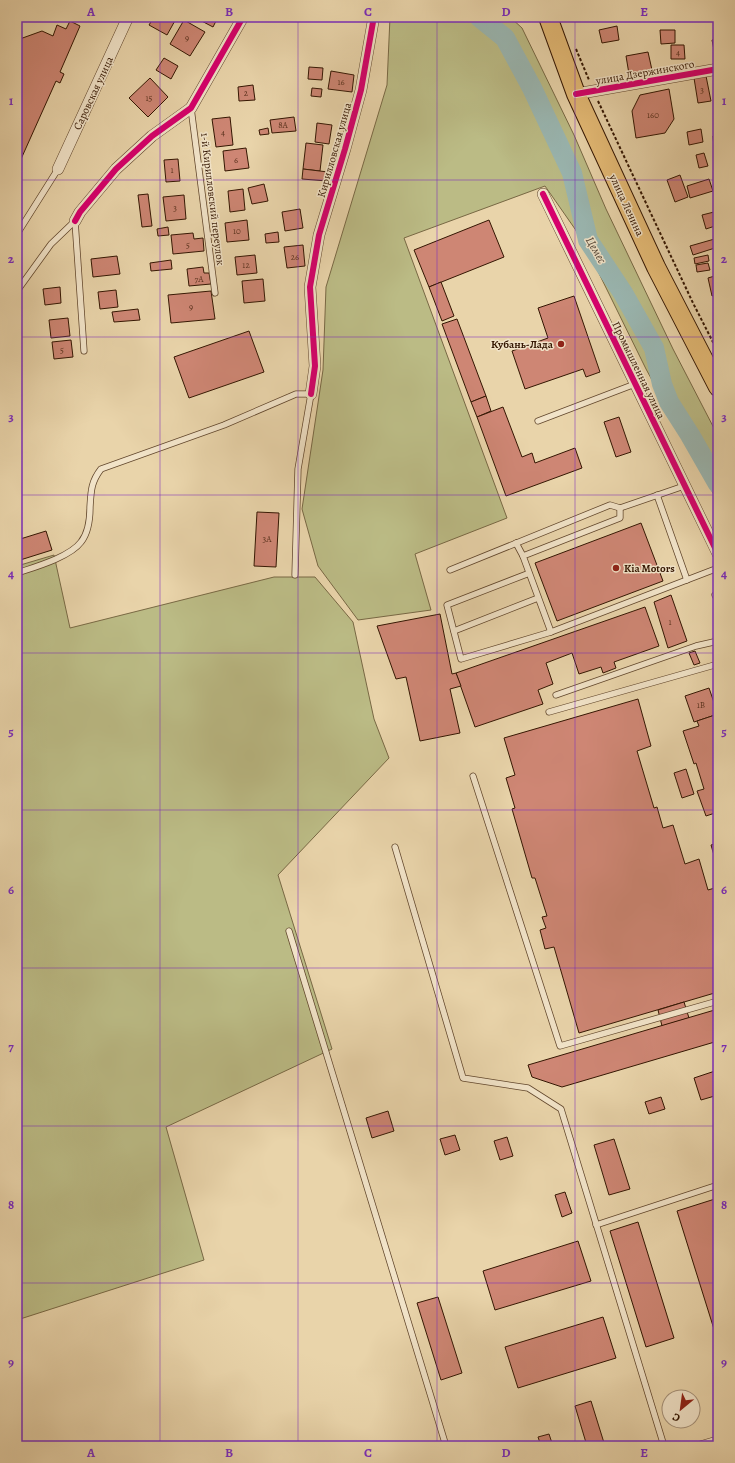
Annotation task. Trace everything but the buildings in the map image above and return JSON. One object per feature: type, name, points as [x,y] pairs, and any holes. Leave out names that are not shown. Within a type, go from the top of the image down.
[{"type":"highway","name":"улица Ленина","points":[[548,17],[576,94],[656,268],[718,387]]},
{"type":"street","name":"Саровская улица","points":[[58,169],[128,17]]},
{"type":"street","points":[[76,221],[80,212],[116,169],[152,136],[191,108],[243,17]]},
{"type":"street","name":"Кирилловская улица","points":[[311,394],[315,366],[310,288],[319,235],[345,150],[361,90],[372,17]]},
{"type":"street","name":"улица Дзержинского","points":[[576,94],[718,69]]},
{"type":"street","name":"Промышленная улица","points":[[543,194],[718,554]]},
{"type":"lane","name":"1-й Кирилловский переулок","points":[[191,108],[216,293]]},
{"type":"lane","points":[[17,234],[58,169]]},
{"type":"lane","points":[[17,291],[51,244],[76,221]]},
{"type":"lane","points":[[76,221],[84,351]]},
{"type":"lane","points":[[538,421],[635,384]]},
{"type":"lane","points":[[17,572],[60,558],[80,543],[86,534],[90,522],[92,484],[94,477],[101,469],[224,425],[296,394],[311,394],[298,469],[295,575]]},
{"type":"lane","points":[[450,570],[610,505],[620,508],[684,486]]},
{"type":"lane","points":[[657,495],[687,580]]},
{"type":"lane","points":[[523,556],[620,518],[620,508]]},
{"type":"lane","points":[[516,543],[523,556],[551,632]]},
{"type":"lane","points":[[527,574],[447,605],[461,659],[551,632],[718,568]]},
{"type":"lane","points":[[454,631],[538,598]]},
{"type":"lane","points":[[556,695],[696,646],[718,641]]},
{"type":"lane","points":[[549,712],[718,664]]},
{"type":"lane","points":[[473,776],[560,1046],[718,1001]]},
{"type":"lane","points":[[395,847],[462,1078],[528,1088],[561,1108],[664,1446]]},
{"type":"lane","points":[[289,931],[446,1446]]},
{"type":"lane","points":[[596,1225],[718,1185]]},
{"type":"lane","points":[[694,1446],[718,1439]]},
{"type":"path","points":[[575,46],[594,91],[693,303],[718,352]]},
{"type":"green space","points":[[390,17],[510,17],[522,28],[574,135],[606,209],[673,349],[718,436],[718,502],[646,369],[582,239],[545,186],[404,238],[507,518],[415,554],[431,610],[358,620],[318,566],[302,509],[323,370],[326,287],[387,85]]},
{"type":"green space","points":[[54,555],[70,628],[274,577],[315,577],[353,622],[374,719],[389,758],[278,875],[332,1049],[166,1127],[204,1260],[17,1320],[17,566]]},
{"type":"waterway","name":"Цемес","points":[[479,17],[505,38],[532,88],[572,173],[588,240],[623,293],[654,348],[662,384],[669,402],[718,484]]},
{"type":"cycle path","points":[[75,221],[80,212],[116,169],[152,136],[191,108],[243,17]]},
{"type":"cycle path","points":[[311,394],[315,366],[310,287],[319,235],[361,90],[373,22],[372,17]]},
{"type":"cycle path","points":[[576,94],[718,69]]},
{"type":"cycle path","points":[[543,194],[718,554]]},
{"type":"place","name":"Кубань-Лада","points":[[561,344]]},
{"type":"place","name":"Kia Motors","points":[[616,568]]}]
